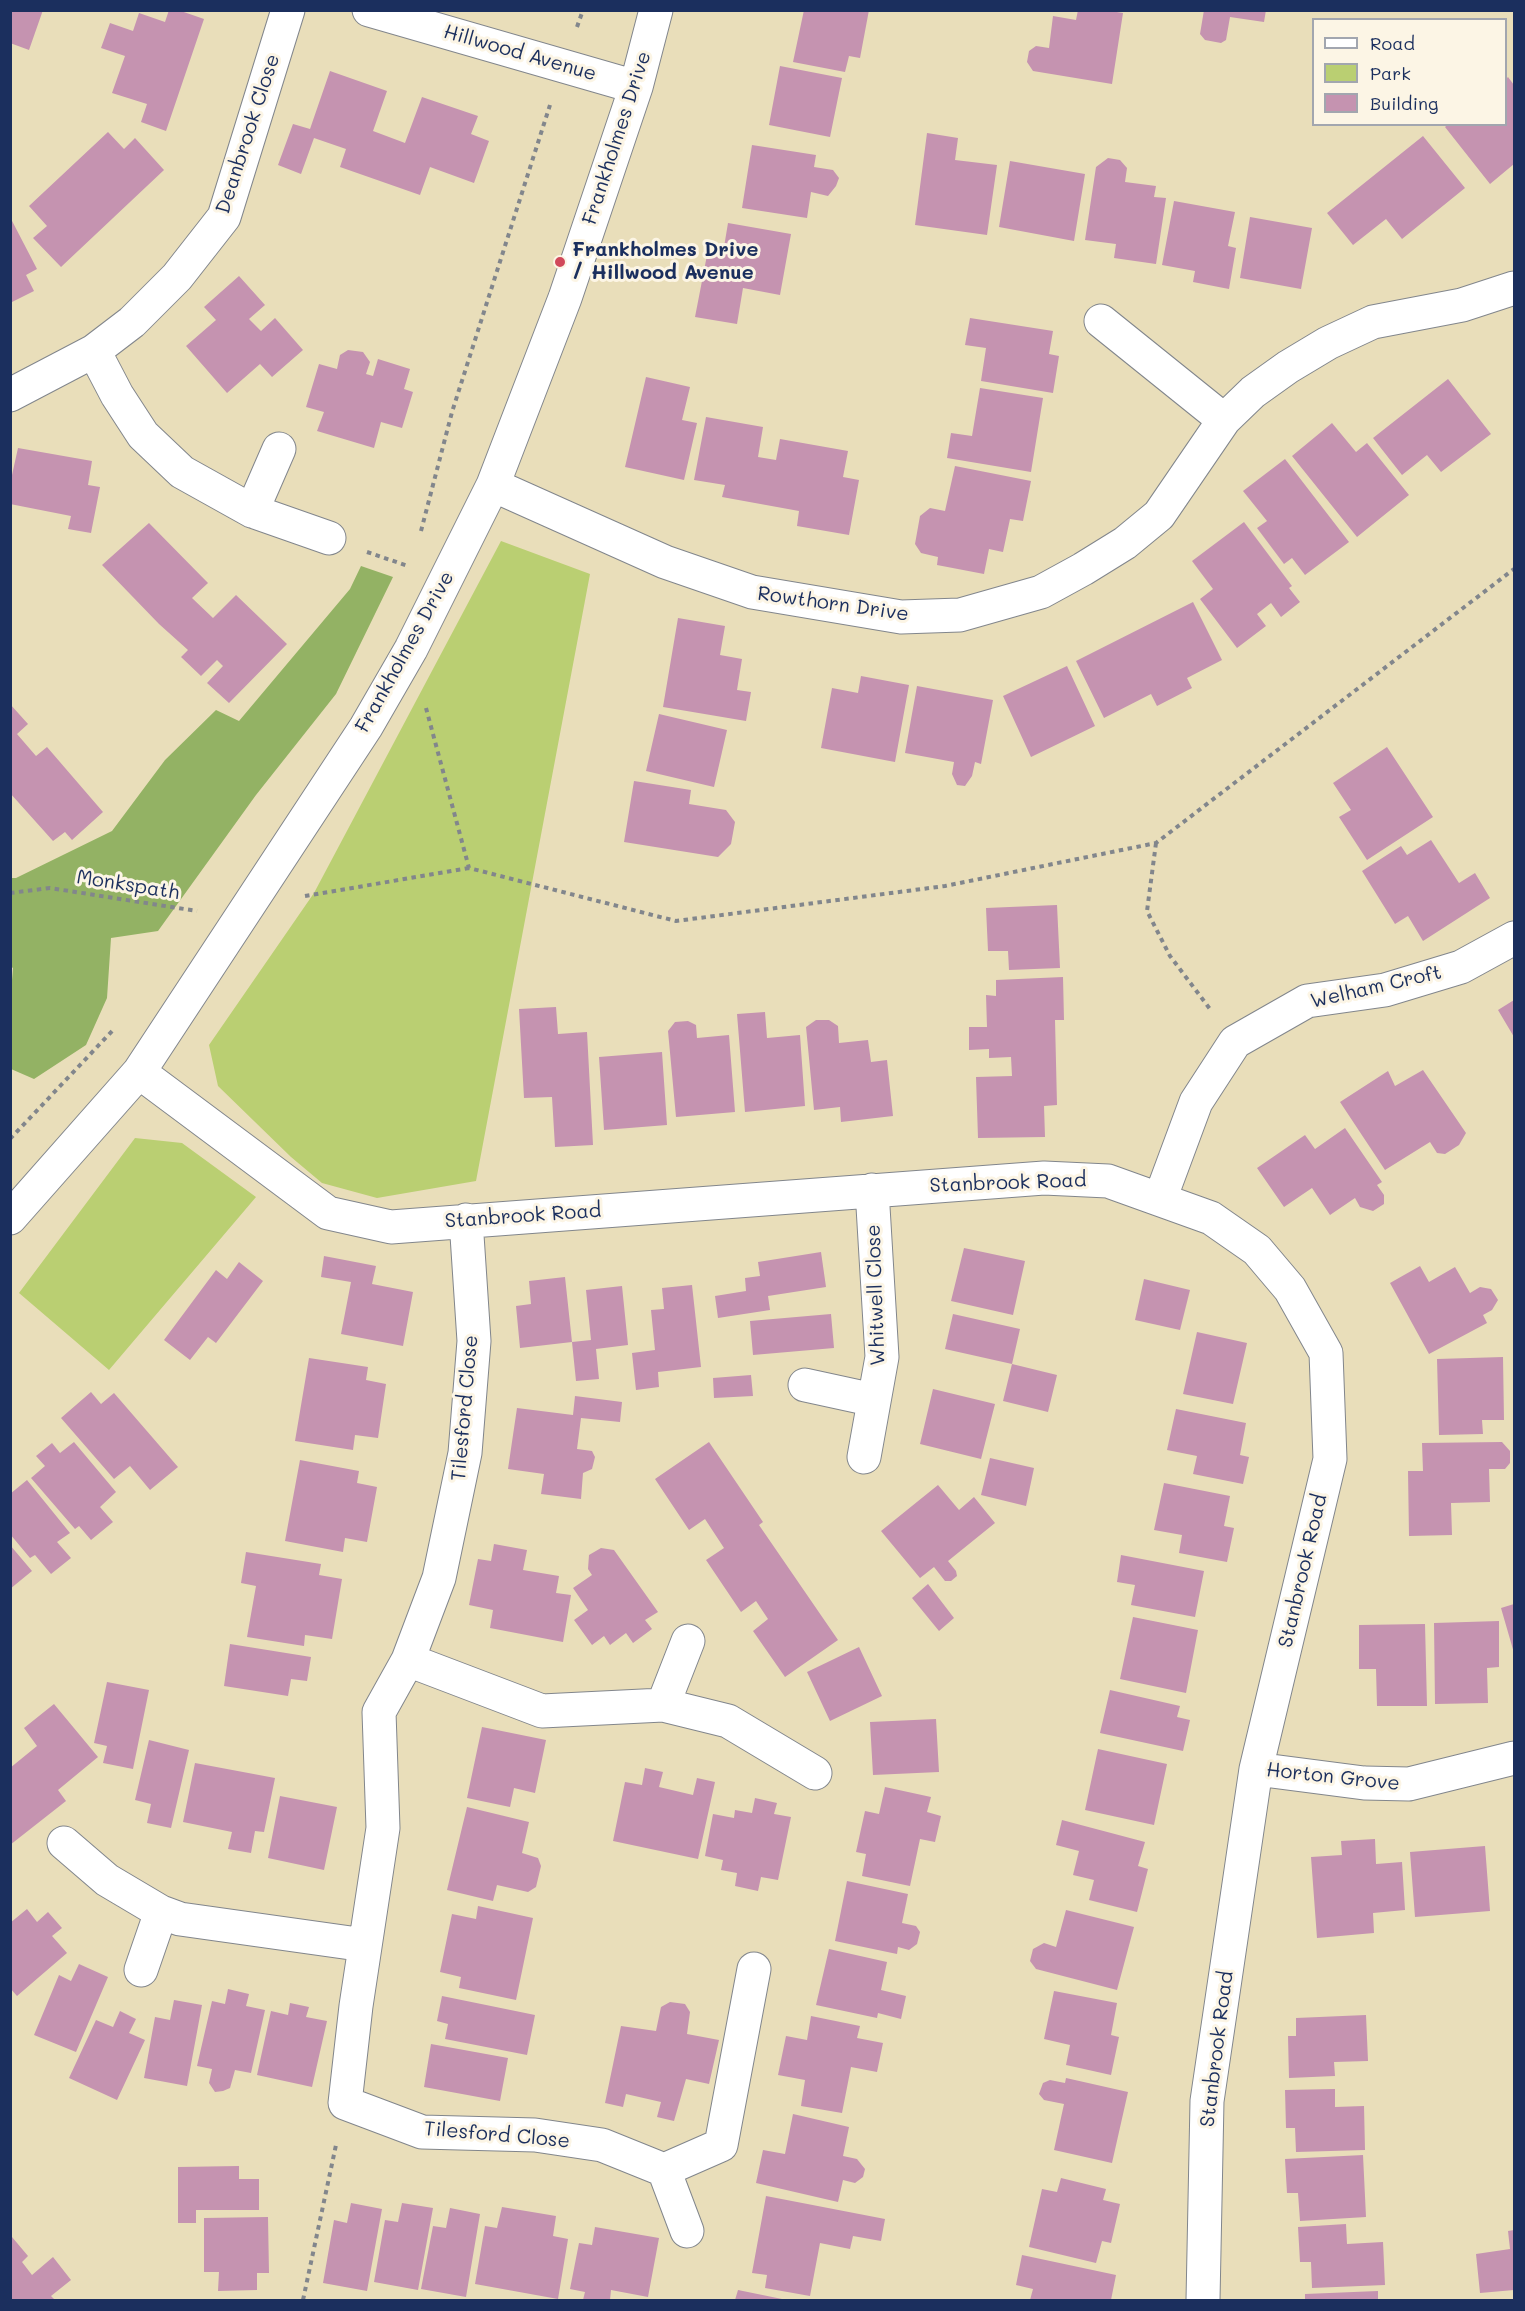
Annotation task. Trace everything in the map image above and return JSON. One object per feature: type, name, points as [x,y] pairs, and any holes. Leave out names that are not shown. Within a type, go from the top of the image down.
[{"type":"street","name":"Deanbrook Close","points":[[10,395],[94,351],[132,322],[177,277],[224,217],[288,10]]},
{"type":"street","name":"Hillwood Avenue","points":[[369,10],[636,87]]},
{"type":"street","name":"Frankholmes Drive","points":[[10,1218],[139,1072],[366,726],[411,649],[494,485],[565,298],[636,87],[656,10]]},
{"type":"street","name":"Rowthorn Drive","points":[[494,485],[665,562],[752,592],[901,617],[960,615],[1041,592],[1125,543],[1159,515],[1224,420],[1253,392],[1328,343],[1373,322],[1462,305],[1515,288]]},
{"type":"street","points":[[1101,321],[1224,420]]},
{"type":"street","points":[[94,351],[117,395],[143,435],[182,472],[252,511],[329,538]]},
{"type":"street","points":[[252,511],[279,449]]},
{"type":"street","name":"Welham Croft","points":[[1160,1199],[1196,1102],[1235,1042],[1307,1001],[1385,990],[1461,967],[1515,938]]},
{"type":"street","name":"Stanbrook Road","points":[[139,1072],[328,1213],[392,1227],[1044,1178],[1108,1181],[1211,1218],[1257,1250],[1290,1289],[1326,1353],[1330,1459],[1256,1769],[1207,2101],[1203,2301]]},
{"type":"street","name":"Whitwell Close","points":[[864,1456],[882,1357],[872,1190]]},
{"type":"street","name":"Tilesford Close","points":[[466,1220],[474,1341],[465,1454],[439,1578],[408,1660],[379,1712],[383,1828],[356,2006],[345,2103],[422,2132],[535,2135],[602,2145],[664,2170]]},
{"type":"street","points":[[805,1385],[874,1400]]},
{"type":"street","points":[[663,1706],[688,1641]]},
{"type":"street","points":[[408,1660],[542,1711],[663,1706],[728,1721],[816,1773]]},
{"type":"street","name":"Horton Grove","points":[[1256,1769],[1364,1783],[1409,1784],[1515,1758]]},
{"type":"street","points":[[64,1843],[107,1880],[161,1912],[180,1919],[365,1945]]},
{"type":"street","points":[[141,1970],[161,1912]]},
{"type":"street","points":[[687,2231],[664,2170],[721,2145],[754,1969]]},
{"type":"path","points":[[420,534],[452,412],[583,10]]},
{"type":"path","points":[[329,538],[411,568],[414,556]]},
{"type":"path","points":[[303,896],[469,868],[676,921],[945,886],[1156,843],[1515,569]]},
{"type":"path","points":[[411,649],[469,868]]},
{"type":"path","points":[[1156,843],[1148,911],[1170,956],[1235,1042]]},
{"type":"path","name":"Monkspath","points":[[10,893],[50,888],[201,911],[194,921]]},
{"type":"path","points":[[10,1139],[117,1026]]},
{"type":"path","points":[[303,2301],[345,2103]]},
{"type":"green space","points":[[501,541],[590,574],[476,1181],[377,1198],[322,1183],[291,1157],[218,1086],[209,1045],[314,893]]},
{"type":"green space","points":[[361,566],[393,577],[336,694],[256,795],[158,931],[111,938],[107,998],[86,1045],[34,1079],[11,1069],[10,1004],[13,968],[10,966],[11,878],[16,878],[112,831],[165,760],[216,710],[239,721],[350,589]]},
{"type":"green space","points":[[135,1138],[182,1143],[256,1197],[109,1370],[19,1293]]},
{"type":"building","points":[[10,10],[43,10],[29,50],[10,43]]},
{"type":"building","points":[[169,10],[178,10],[204,19],[166,131],[141,122],[147,104],[112,93],[125,56],[101,48],[110,23],[133,31],[139,13],[165,22]]},
{"type":"building","points":[[804,10],[869,10],[860,58],[849,56],[845,72],[793,62]]},
{"type":"building","points":[[1078,10],[1123,13],[1112,84],[1033,71],[1027,62],[1029,51],[1036,46],[1049,48],[1053,16],[1076,20]]},
{"type":"building","points":[[1204,10],[1266,10],[1264,22],[1230,17],[1226,40],[1221,43],[1205,40],[1200,34]]},
{"type":"building","points":[[780,66],[842,78],[830,137],[769,125]]},
{"type":"building","points":[[330,71],[387,91],[373,131],[405,143],[422,97],[478,116],[471,134],[489,141],[474,183],[430,167],[420,195],[340,167],[346,149],[314,138],[301,174],[278,165],[293,124],[310,129]]},
{"type":"building","points":[[1507,78],[1514,85],[1514,164],[1490,184],[1445,127],[1507,126]]},
{"type":"building","points":[[108,132],[124,149],[135,138],[164,170],[61,267],[33,238],[47,226],[29,206]]},
{"type":"building","points":[[927,133],[958,138],[955,160],[997,165],[987,235],[915,225]]},
{"type":"building","points":[[1423,136],[1465,188],[1402,239],[1386,219],[1353,245],[1327,213]]},
{"type":"building","points":[[752,145],[816,155],[814,167],[833,170],[839,178],[836,186],[828,196],[811,192],[807,218],[742,208]]},
{"type":"building","points":[[1108,158],[1120,160],[1127,168],[1125,182],[1156,186],[1154,197],[1166,198],[1156,264],[1114,258],[1116,244],[1085,240],[1096,167]]},
{"type":"building","points":[[1010,161],[1085,174],[1074,241],[999,227]]},
{"type":"building","points":[[1174,201],[1235,212],[1228,246],[1236,248],[1229,289],[1193,282],[1195,271],[1162,265]]},
{"type":"building","points":[[10,217],[37,269],[26,275],[34,291],[10,303]]},
{"type":"building","points":[[1250,217],[1312,228],[1301,289],[1240,278]]},
{"type":"building","points":[[728,223],[791,234],[780,295],[743,288],[737,324],[695,317],[708,250],[723,253]]},
{"type":"building","points":[[239,276],[265,305],[249,319],[261,331],[275,318],[303,350],[272,377],[260,364],[227,393],[186,346],[216,320],[204,307]]},
{"type":"building","points":[[970,318],[1053,331],[1049,354],[1059,356],[1053,393],[981,381],[986,348],[965,345]]},
{"type":"building","points":[[348,350],[363,352],[370,362],[366,374],[373,376],[378,359],[410,369],[404,389],[413,392],[402,428],[381,422],[374,448],[317,431],[324,412],[306,407],[319,364],[337,369],[340,355]]},
{"type":"building","points":[[646,377],[690,387],[682,420],[697,423],[684,480],[625,467]]},
{"type":"building","points":[[1448,379],[1491,434],[1441,472],[1427,455],[1402,475],[1373,438]]},
{"type":"building","points":[[980,388],[1043,398],[1031,472],[947,458],[951,433],[972,436]]},
{"type":"building","points":[[706,417],[763,427],[758,457],[776,460],[780,439],[848,451],[843,477],[859,480],[849,535],[797,526],[799,511],[722,497],[725,485],[694,480]]},
{"type":"building","points":[[1332,423],[1356,452],[1367,443],[1409,495],[1357,537],[1292,456]]},
{"type":"building","points":[[18,448],[92,461],[88,485],[100,487],[91,533],[68,529],[71,516],[10,504],[10,484]]},
{"type":"building","points":[[1285,459],[1349,542],[1305,575],[1292,558],[1284,564],[1257,528],[1267,521],[1243,491]]},
{"type":"building","points":[[955,466],[1031,481],[1023,521],[1010,519],[1003,552],[989,549],[984,574],[937,565],[938,557],[921,553],[915,544],[920,516],[930,508],[945,511]]},
{"type":"building","points":[[1244,522],[1292,586],[1289,588],[1300,602],[1281,617],[1271,603],[1257,614],[1266,626],[1237,648],[1200,599],[1213,589],[1192,561]]},
{"type":"building","points":[[149,523],[208,583],[192,598],[213,618],[236,595],[287,644],[229,703],[207,683],[223,666],[217,660],[201,676],[181,657],[188,650],[159,624],[102,565]]},
{"type":"building","points":[[1193,602],[1222,660],[1187,678],[1192,688],[1157,706],[1151,694],[1104,718],[1076,661]]},
{"type":"building","points":[[678,618],[725,626],[720,655],[742,659],[737,690],[751,692],[746,721],[663,707]]},
{"type":"building","points":[[1067,666],[1095,726],[1031,757],[1003,696]]},
{"type":"building","points":[[861,676],[909,685],[895,762],[821,748],[832,688],[858,693]]},
{"type":"building","points":[[917,686],[993,700],[981,764],[975,762],[972,776],[965,786],[957,785],[952,774],[954,762],[905,753]]},
{"type":"building","points":[[10,704],[28,724],[17,734],[36,756],[47,747],[103,812],[72,840],[65,832],[53,841],[10,793]]},
{"type":"building","points":[[659,714],[727,730],[714,787],[646,771]]},
{"type":"building","points":[[1387,747],[1433,817],[1367,860],[1339,817],[1351,810],[1333,783]]},
{"type":"building","points":[[634,781],[691,790],[689,804],[726,810],[735,822],[731,844],[718,857],[624,842]]},
{"type":"building","points":[[1431,840],[1459,883],[1475,873],[1490,898],[1423,941],[1408,916],[1395,924],[1362,871],[1401,846],[1407,855]]},
{"type":"building","points":[[1057,905],[1060,968],[1009,970],[1008,951],[988,951],[986,908]]},
{"type":"building","points":[[1063,977],[1064,1020],[1055,1020],[1057,1105],[1044,1106],[1045,1137],[978,1138],[976,1077],[1012,1076],[1011,1057],[989,1058],[989,1049],[969,1050],[969,1027],[987,1027],[986,995],[996,996],[996,980]]},
{"type":"building","points":[[1514,1000],[1514,1037],[1498,1010]]},
{"type":"building","points":[[556,1007],[558,1034],[587,1032],[593,1145],[555,1147],[552,1097],[524,1098],[519,1009]]},
{"type":"building","points":[[765,1012],[767,1038],[800,1035],[805,1106],[745,1112],[737,1014]]},
{"type":"building","points":[[816,1020],[829,1020],[838,1026],[839,1043],[868,1040],[871,1062],[887,1060],[893,1116],[841,1122],[840,1107],[814,1110],[806,1027]]},
{"type":"building","points":[[688,1021],[696,1025],[697,1038],[729,1035],[735,1112],[676,1117],[668,1031],[675,1022]]},
{"type":"building","points":[[662,1052],[667,1125],[604,1130],[599,1057]]},
{"type":"building","points":[[1423,1070],[1466,1133],[1459,1145],[1445,1154],[1437,1153],[1430,1142],[1385,1170],[1340,1102],[1388,1071],[1395,1086]]},
{"type":"building","points":[[1345,1128],[1382,1182],[1377,1185],[1384,1195],[1384,1204],[1373,1211],[1360,1207],[1355,1198],[1330,1215],[1312,1188],[1284,1207],[1257,1168],[1305,1135],[1315,1149]]},
{"type":"building","points":[[964,1248],[1025,1261],[1013,1315],[951,1301]]},
{"type":"building","points":[[821,1252],[826,1287],[768,1296],[770,1310],[718,1318],[715,1296],[746,1291],[745,1278],[760,1276],[758,1262]]},
{"type":"building","points":[[324,1256],[376,1266],[372,1284],[413,1292],[403,1346],[341,1334],[351,1282],[321,1277]]},
{"type":"building","points":[[239,1262],[263,1281],[216,1343],[208,1337],[190,1360],[164,1340],[216,1270],[227,1279]]},
{"type":"building","points":[[1420,1266],[1429,1282],[1455,1267],[1470,1293],[1480,1287],[1491,1289],[1498,1300],[1492,1310],[1483,1315],[1487,1323],[1429,1354],[1390,1283]]},
{"type":"building","points":[[565,1277],[572,1342],[520,1348],[516,1306],[531,1304],[529,1281]]},
{"type":"building","points":[[1144,1279],[1190,1290],[1180,1330],[1135,1320]]},
{"type":"building","points":[[692,1285],[701,1367],[658,1372],[659,1387],[636,1390],[632,1353],[655,1350],[651,1310],[664,1309],[662,1288]]},
{"type":"building","points":[[622,1286],[628,1345],[596,1349],[599,1379],[576,1381],[572,1342],[591,1340],[586,1290]]},
{"type":"building","points":[[831,1314],[834,1348],[753,1355],[750,1321]]},
{"type":"building","points":[[953,1314],[1020,1329],[1012,1364],[945,1349]]},
{"type":"building","points":[[1197,1332],[1247,1343],[1233,1404],[1183,1394]]},
{"type":"building","points":[[1503,1357],[1504,1420],[1482,1420],[1483,1434],[1439,1435],[1437,1359]]},
{"type":"building","points":[[309,1358],[368,1367],[366,1380],[386,1384],[378,1438],[355,1435],[353,1450],[295,1441]]},
{"type":"building","points":[[1012,1364],[1057,1375],[1048,1412],[1003,1401]]},
{"type":"building","points":[[751,1375],[753,1396],[714,1398],[713,1378]]},
{"type":"building","points":[[933,1389],[995,1404],[981,1459],[920,1444]]},
{"type":"building","points":[[91,1392],[101,1404],[114,1393],[178,1467],[150,1490],[130,1466],[114,1479],[61,1418]]},
{"type":"building","points":[[575,1396],[622,1402],[620,1422],[581,1418],[577,1449],[592,1451],[595,1457],[592,1469],[583,1473],[581,1499],[541,1494],[544,1474],[508,1469],[517,1408],[573,1415]]},
{"type":"building","points":[[1176,1409],[1246,1423],[1240,1455],[1249,1457],[1243,1484],[1193,1474],[1197,1456],[1167,1450]]},
{"type":"building","points":[[74,1442],[116,1492],[100,1507],[113,1522],[91,1540],[79,1526],[75,1529],[31,1478],[45,1466],[36,1456],[52,1443],[60,1453]]},
{"type":"building","points":[[709,1442],[763,1522],[759,1525],[838,1640],[785,1677],[753,1631],[768,1619],[756,1601],[741,1612],[706,1560],[724,1548],[705,1519],[689,1530],[655,1479]]},
{"type":"building","points":[[1502,1442],[1510,1451],[1510,1463],[1505,1469],[1489,1469],[1490,1502],[1451,1503],[1452,1535],[1409,1536],[1408,1471],[1423,1471],[1422,1443]]},
{"type":"building","points":[[990,1458],[1034,1468],[1026,1506],[981,1495]]},
{"type":"building","points":[[300,1460],[359,1471],[357,1483],[377,1487],[367,1542],[345,1538],[343,1552],[285,1541]]},
{"type":"building","points":[[27,1480],[70,1533],[57,1542],[71,1558],[51,1574],[35,1555],[30,1558],[10,1534],[10,1494]]},
{"type":"building","points":[[1164,1483],[1230,1496],[1224,1526],[1234,1528],[1227,1562],[1179,1553],[1182,1535],[1154,1530]]},
{"type":"building","points":[[938,1485],[959,1510],[974,1497],[995,1523],[948,1561],[957,1576],[951,1581],[945,1581],[934,1567],[920,1578],[881,1531]]},
{"type":"building","points":[[494,1544],[527,1550],[523,1570],[559,1576],[556,1593],[571,1595],[563,1642],[490,1628],[493,1610],[469,1605],[478,1559],[491,1561]]},
{"type":"building","points":[[10,1545],[32,1571],[10,1589]]},
{"type":"building","points":[[601,1548],[614,1550],[658,1612],[645,1620],[652,1629],[633,1643],[626,1633],[610,1645],[604,1636],[592,1645],[574,1620],[588,1610],[573,1588],[592,1575],[588,1569],[589,1555]]},
{"type":"building","points":[[246,1552],[321,1564],[319,1575],[342,1579],[332,1639],[305,1635],[304,1646],[247,1637],[256,1586],[241,1583]]},
{"type":"building","points":[[1121,1555],[1204,1571],[1195,1617],[1131,1605],[1135,1585],[1117,1582]]},
{"type":"building","points":[[928,1584],[954,1618],[939,1631],[912,1598]]},
{"type":"building","points":[[1514,1604],[1514,1653],[1501,1608]]},
{"type":"building","points":[[1133,1617],[1198,1630],[1186,1693],[1120,1679]]},
{"type":"building","points":[[1499,1621],[1499,1667],[1487,1668],[1488,1703],[1435,1704],[1434,1623]]},
{"type":"building","points":[[1425,1624],[1427,1706],[1377,1706],[1376,1669],[1359,1669],[1359,1625]]},
{"type":"building","points":[[230,1644],[311,1657],[307,1681],[291,1679],[288,1696],[224,1686]]},
{"type":"building","points":[[859,1647],[882,1696],[830,1721],[807,1672]]},
{"type":"building","points":[[107,1682],[149,1690],[133,1769],[103,1763],[107,1746],[94,1743]]},
{"type":"building","points":[[1110,1690],[1180,1706],[1177,1717],[1190,1720],[1183,1751],[1100,1733]]},
{"type":"building","points":[[54,1704],[98,1757],[58,1790],[66,1801],[10,1845],[10,1768],[37,1746],[24,1728]]},
{"type":"building","points":[[936,1719],[939,1772],[873,1775],[870,1722]]},
{"type":"building","points":[[482,1727],[546,1740],[535,1793],[514,1788],[510,1807],[467,1798]]},
{"type":"building","points":[[149,1740],[189,1750],[171,1828],[147,1823],[151,1804],[135,1800]]},
{"type":"building","points":[[1098,1749],[1167,1764],[1154,1825],[1085,1810]]},
{"type":"building","points":[[195,1763],[275,1778],[264,1832],[255,1831],[251,1853],[228,1849],[232,1832],[183,1822]]},
{"type":"building","points":[[645,1768],[663,1772],[659,1787],[693,1795],[697,1778],[715,1782],[698,1859],[613,1841],[625,1782],[642,1785]]},
{"type":"building","points":[[885,1787],[931,1797],[927,1812],[941,1816],[935,1842],[920,1839],[910,1886],[862,1876],[866,1854],[856,1852],[865,1811],[879,1814]]},
{"type":"building","points":[[280,1796],[337,1807],[324,1870],[268,1858]]},
{"type":"building","points":[[755,1798],[777,1803],[774,1814],[791,1817],[778,1880],[761,1877],[758,1891],[735,1886],[737,1873],[721,1870],[723,1860],[705,1856],[713,1814],[734,1818],[735,1810],[752,1813]]},
{"type":"building","points":[[467,1807],[529,1822],[522,1853],[538,1858],[541,1866],[536,1887],[528,1892],[497,1885],[493,1901],[447,1890]]},
{"type":"building","points":[[1062,1820],[1145,1842],[1138,1866],[1148,1869],[1137,1912],[1089,1900],[1094,1880],[1073,1875],[1079,1851],[1056,1845]]},
{"type":"building","points":[[1375,1839],[1376,1864],[1402,1862],[1405,1910],[1373,1913],[1374,1933],[1317,1938],[1311,1857],[1342,1855],[1341,1841]]},
{"type":"building","points":[[1485,1846],[1490,1911],[1415,1917],[1410,1852]]},
{"type":"building","points":[[847,1881],[908,1894],[902,1923],[916,1926],[920,1932],[917,1944],[909,1950],[898,1947],[897,1954],[835,1941]]},
{"type":"building","points":[[478,1906],[533,1918],[516,2000],[459,1988],[461,1977],[440,1972],[452,1914],[476,1919]]},
{"type":"building","points":[[27,1909],[37,1922],[48,1912],[62,1928],[52,1936],[67,1953],[17,1996],[10,1988],[10,1923]]},
{"type":"building","points":[[1066,1910],[1134,1927],[1117,1990],[1036,1969],[1030,1961],[1033,1949],[1044,1943],[1056,1947]]},
{"type":"building","points":[[829,1949],[887,1962],[881,1990],[906,1996],[901,2019],[878,2013],[877,2018],[816,2005]]},
{"type":"building","points":[[79,1964],[108,1977],[76,2052],[34,2035],[59,1975],[71,1981]]},
{"type":"building","points":[[228,1989],[249,1994],[246,2006],[265,2010],[251,2073],[235,2070],[230,2088],[215,2092],[209,2083],[212,2069],[197,2066],[212,2001],[225,2004]]},
{"type":"building","points":[[1054,1991],[1117,2003],[1111,2035],[1119,2037],[1111,2075],[1066,2065],[1070,2045],[1044,2039]]},
{"type":"building","points":[[442,1996],[535,2015],[527,2055],[445,2039],[448,2024],[437,2021]]},
{"type":"building","points":[[174,2000],[202,2005],[187,2086],[144,2078],[155,2017],[170,2020]]},
{"type":"building","points":[[670,2002],[685,2004],[690,2012],[687,2034],[719,2040],[709,2084],[686,2079],[674,2121],[657,2117],[661,2102],[626,2094],[623,2107],[605,2103],[621,2026],[656,2031],[661,2007]]},
{"type":"building","points":[[290,2003],[309,2007],[306,2017],[327,2021],[312,2087],[257,2075],[271,2011],[288,2015]]},
{"type":"building","points":[[120,2011],[136,2019],[129,2033],[145,2040],[117,2100],[69,2078],[96,2020],[113,2027]]},
{"type":"building","points":[[1366,2015],[1368,2061],[1334,2062],[1335,2076],[1289,2078],[1288,2036],[1296,2036],[1296,2018]]},
{"type":"building","points":[[811,2016],[860,2026],[857,2038],[883,2043],[877,2072],[851,2067],[842,2113],[801,2106],[805,2080],[778,2075],[786,2036],[807,2040]]},
{"type":"building","points":[[431,2044],[508,2058],[500,2101],[424,2087]]},
{"type":"building","points":[[1066,2078],[1128,2092],[1112,2163],[1054,2150],[1064,2104],[1044,2100],[1039,2094],[1043,2083],[1050,2080],[1065,2083]]},
{"type":"building","points":[[1335,2089],[1335,2107],[1364,2106],[1365,2150],[1296,2152],[1295,2128],[1286,2128],[1285,2090]]},
{"type":"building","points":[[793,2114],[849,2127],[843,2156],[857,2159],[865,2169],[863,2177],[855,2183],[843,2180],[838,2202],[756,2183],[763,2150],[785,2154]]},
{"type":"building","points":[[1363,2155],[1366,2217],[1300,2221],[1298,2193],[1287,2193],[1285,2159]]},
{"type":"building","points":[[239,2166],[239,2179],[259,2179],[259,2210],[196,2210],[196,2223],[178,2223],[178,2167]]},
{"type":"building","points":[[1061,2178],[1106,2189],[1103,2200],[1120,2204],[1111,2243],[1102,2241],[1096,2263],[1029,2247],[1042,2189],[1057,2192]]},
{"type":"building","points":[[766,2196],[885,2219],[881,2241],[853,2236],[850,2249],[820,2243],[810,2296],[765,2288],[767,2275],[752,2273]]},
{"type":"building","points":[[351,2203],[382,2209],[367,2291],[323,2283],[334,2220],[347,2223]]},
{"type":"building","points":[[402,2203],[433,2208],[418,2290],[374,2282],[385,2220],[398,2222]]},
{"type":"building","points":[[502,2207],[556,2216],[553,2236],[568,2239],[558,2299],[475,2284],[485,2226],[497,2228]]},
{"type":"building","points":[[450,2208],[480,2214],[466,2297],[421,2289],[433,2226],[446,2228]]},
{"type":"building","points":[[268,2217],[269,2273],[257,2273],[257,2290],[218,2291],[219,2272],[204,2272],[204,2218]]},
{"type":"building","points":[[1346,2224],[1347,2244],[1383,2242],[1385,2285],[1312,2288],[1311,2262],[1300,2262],[1298,2227]]},
{"type":"building","points":[[595,2227],[659,2238],[648,2297],[611,2290],[610,2300],[583,2300],[585,2292],[570,2289],[579,2243],[592,2245]]},
{"type":"building","points":[[1514,2230],[1514,2290],[1480,2293],[1476,2254],[1510,2249],[1508,2231]]},
{"type":"building","points":[[12,2237],[28,2256],[22,2262],[32,2275],[53,2257],[71,2280],[51,2296],[55,2300],[10,2300]]},
{"type":"building","points":[[1022,2255],[1116,2275],[1111,2300],[1030,2300],[1033,2289],[1016,2285]]},
{"type":"building","points":[[738,2290],[782,2299],[782,2300],[735,2300]]},
{"type":"building","points":[[1378,2291],[1378,2300],[1305,2300],[1305,2294]]},
{"type":"place","name":"Frankholmes Drive / Hillwood Avenue","points":[[560,262]]}]
